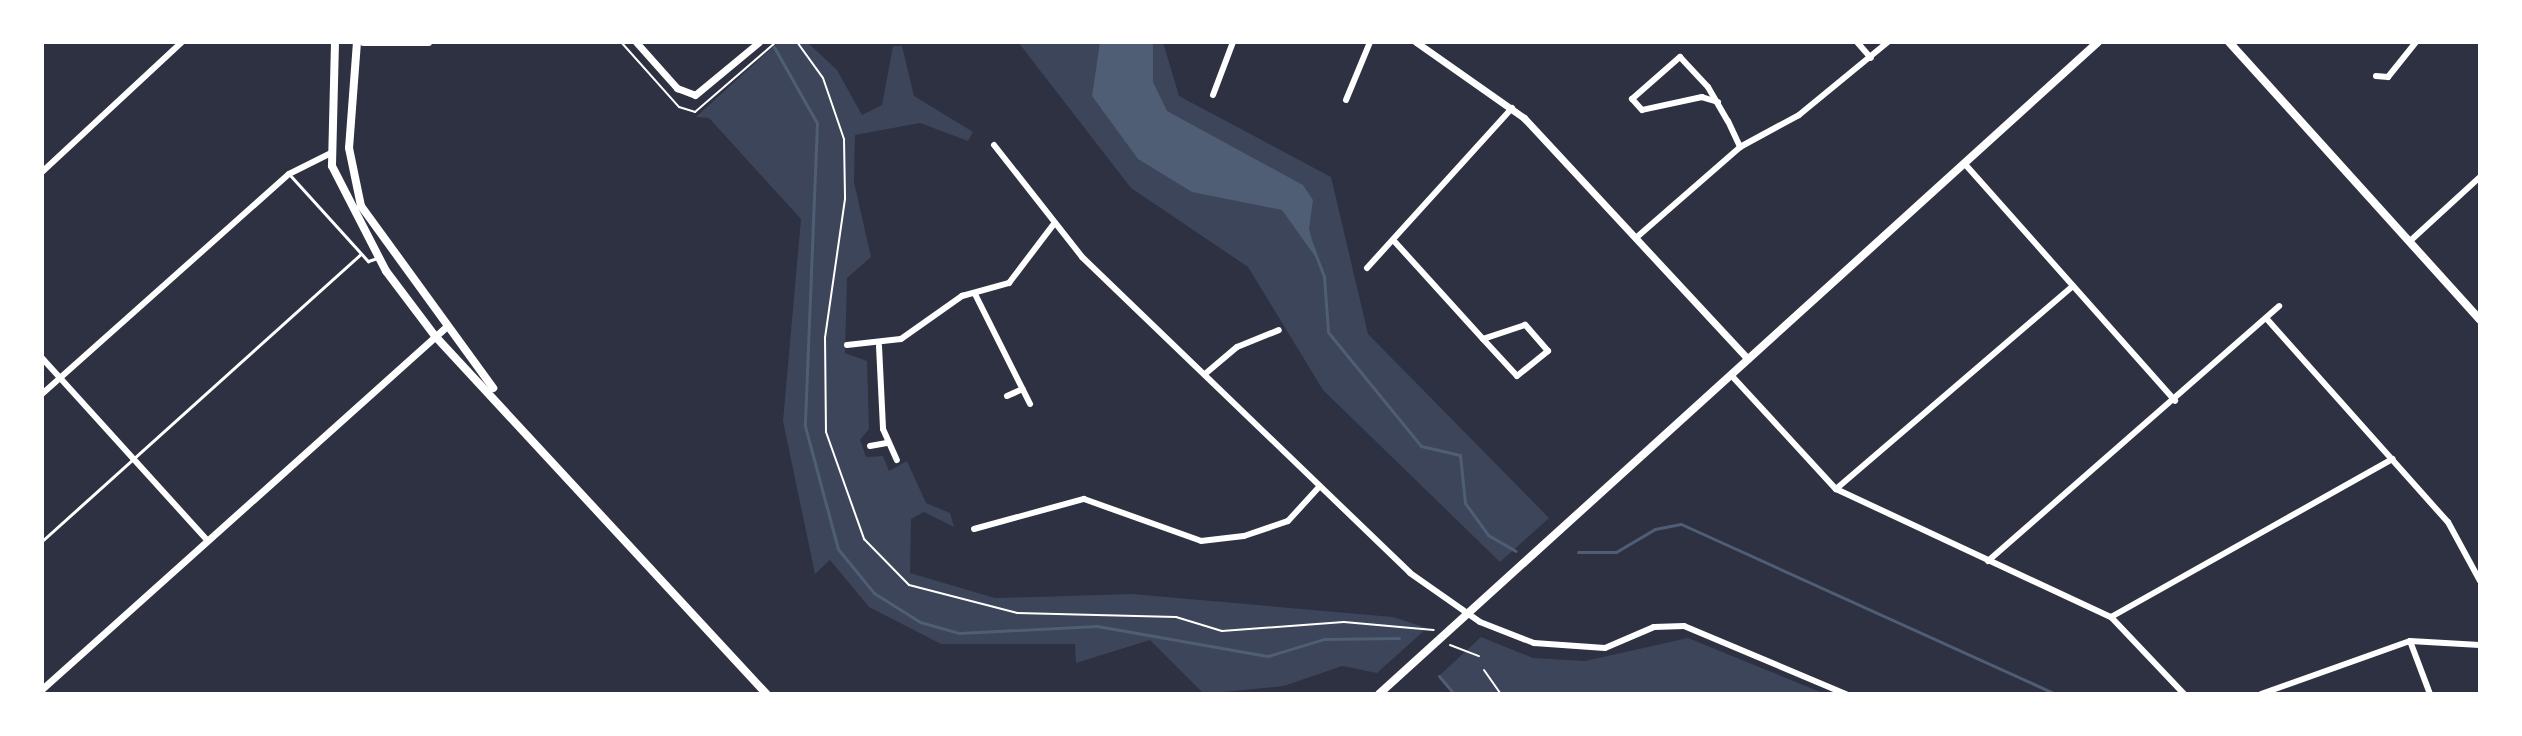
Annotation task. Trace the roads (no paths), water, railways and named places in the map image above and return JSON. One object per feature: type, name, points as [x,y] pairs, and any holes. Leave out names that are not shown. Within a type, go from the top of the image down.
[{"type":"main road","points":[[335,42],[331,153],[345,204],[377,258],[435,336],[510,411],[766,694]]},
{"type":"main road","points":[[357,42],[350,174],[376,231],[510,411]]},
{"type":"main road","points":[[1379,694],[2098,42]]},
{"type":"main road","points":[[2229,42],[2480,320]]},
{"type":"street","points":[[42,172],[182,42]]},
{"type":"street","points":[[363,42],[428,42]]},
{"type":"street","points":[[636,42],[691,94],[759,42]]},
{"type":"street","points":[[1213,95],[1233,42]]},
{"type":"street","points":[[1346,100],[1370,42]]},
{"type":"street","points":[[1416,42],[1512,108],[1637,237],[1748,359]]},
{"type":"street","points":[[1857,42],[1871,58]]},
{"type":"street","points":[[1637,237],[1740,147],[1799,115],[1888,42]]},
{"type":"street","points":[[2390,88],[2388,77],[2416,42]]},
{"type":"street","points":[[1718,102],[1702,97],[1642,110],[1632,99],[1677,56],[1718,102],[1740,147]]},
{"type":"street","points":[[2376,76],[2388,77]]},
{"type":"street","points":[[1367,268],[1395,242],[1512,108]]},
{"type":"street","points":[[994,145],[1053,225],[1410,573],[1467,613],[1513,637],[1563,646],[1605,648],[1654,627],[1709,631],[1846,694]]},
{"type":"street","points":[[42,394],[289,174],[307,160],[331,153]]},
{"type":"street","points":[[1964,163],[2175,401]]},
{"type":"street","points":[[2409,242],[2480,177]]},
{"type":"street","points":[[847,345],[879,346],[975,294],[1009,283],[1053,225]]},
{"type":"street","points":[[1395,242],[1483,339],[1521,377],[1548,351],[1525,325],[1483,339]]},
{"type":"street","points":[[1836,489],[2073,286]]},
{"type":"street","points":[[975,294],[1030,404]]},
{"type":"street","points":[[1988,561],[2175,401],[2279,306]]},
{"type":"street","points":[[2266,318],[2393,459],[2468,550],[2480,581]]},
{"type":"street","points":[[42,689],[447,326]]},
{"type":"street","points":[[1205,374],[1237,347],[1279,330]]},
{"type":"street","points":[[879,346],[887,443],[897,460]]},
{"type":"street","points":[[42,358],[207,540]]},
{"type":"street","points":[[1731,375],[1836,489],[2111,617],[2184,694]]},
{"type":"street","points":[[1007,396],[1023,389]]},
{"type":"street","points":[[870,446],[887,443]]},
{"type":"street","points":[[2111,617],[2393,459]]},
{"type":"street","points":[[974,529],[1084,499],[1201,541],[1244,536],[1288,521],[1320,486]]},
{"type":"street","points":[[2263,694],[2410,641],[2480,645]]},
{"type":"street","points":[[2410,641],[2430,694]]},
{"type":"lane","points":[[289,174],[361,254],[377,258]]},
{"type":"lane","points":[[42,541],[361,254]]},
{"type":"waterway","points":[[774,47],[817,123],[805,426],[838,549],[874,593],[920,622],[959,633],[1097,626],[1268,656],[1324,639],[1399,638]]},
{"type":"waterway","points":[[1310,240],[1324,276],[1328,332],[1421,446],[1460,455],[1465,503],[1488,535],[1516,551]]},
{"type":"waterway","points":[[1578,552],[1616,552],[1655,529],[1681,524],[2055,694]]},
{"type":"waterway","points":[[1439,676],[1454,694]]}]
